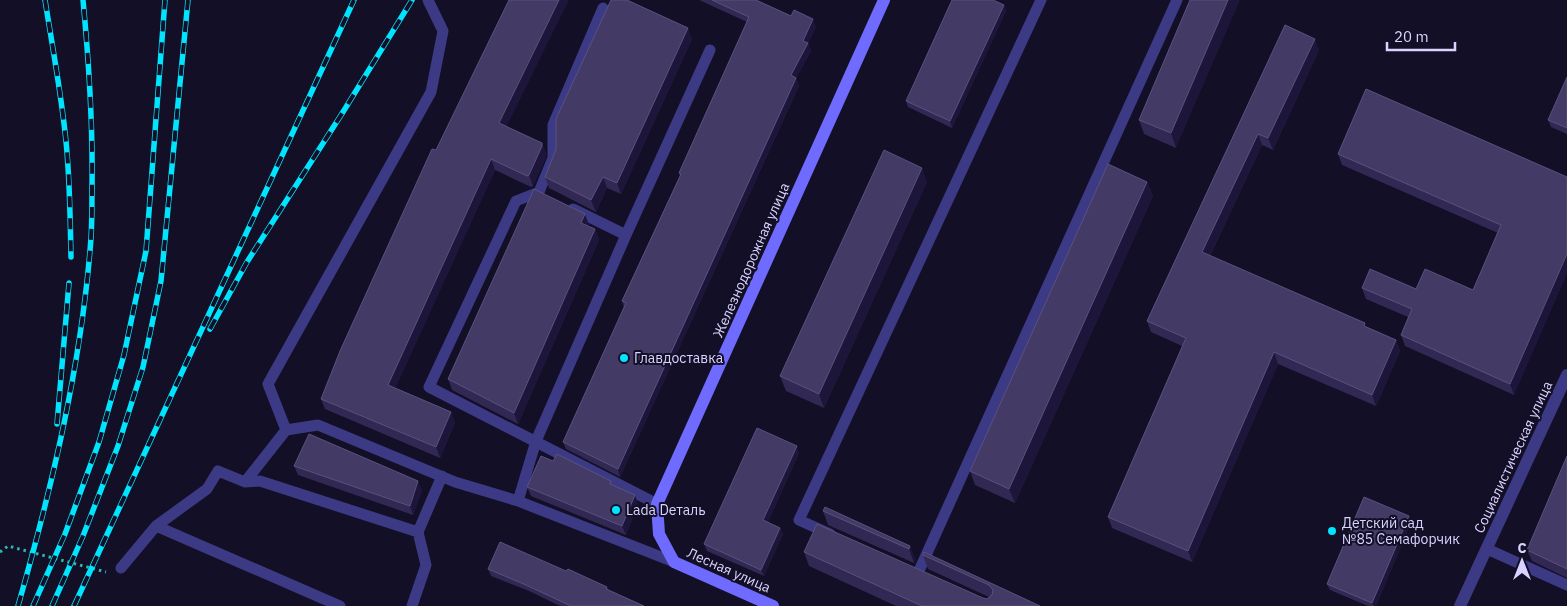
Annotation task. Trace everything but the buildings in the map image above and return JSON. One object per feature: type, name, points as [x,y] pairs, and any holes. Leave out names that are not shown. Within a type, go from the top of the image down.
[{"type":"main road","name":"Железнодорожная улица","points":[[659,534],[657,504],[884,0]]},
{"type":"main road","name":"Лесная улица","points":[[659,534],[674,562],[773,606]]},
{"type":"street","name":"Социалистическая улица","points":[[1460,606],[1567,376]]},
{"type":"lane","points":[[286,430],[268,384],[431,92],[443,31],[428,0]]},
{"type":"lane","points":[[841,539],[799,520],[1041,0]]},
{"type":"lane","points":[[918,573],[1177,0]]},
{"type":"lane","points":[[604,8],[553,125],[553,158],[543,195],[516,201],[429,387],[657,504]]},
{"type":"lane","points":[[518,501],[536,441],[626,235],[710,50]]},
{"type":"lane","points":[[565,205],[626,235]]},
{"type":"lane","points":[[245,482],[286,430],[318,424],[455,482],[518,501],[674,562]]},
{"type":"lane","points":[[121,568],[156,526],[207,488],[218,471],[245,482],[260,481],[418,532]]},
{"type":"lane","points":[[412,606],[426,565],[418,532],[442,476]]},
{"type":"lane","points":[[156,526],[340,606]]},
{"type":"lane","points":[[1487,549],[1567,585]]},
{"type":"path","points":[[0,552],[8,546],[108,572],[121,568]]},
{"type":"railway","points":[[45,0],[67,147],[71,257]]},
{"type":"railway","points":[[18,606],[54,470],[64,424],[81,331],[87,285],[92,226],[92,142],[83,0]]},
{"type":"railway","points":[[33,606],[65,534],[99,442],[124,355],[146,251],[165,0]]},
{"type":"railway","points":[[52,606],[83,536],[118,446],[143,367],[161,281],[188,0]]},
{"type":"railway","points":[[74,606],[354,0]]},
{"type":"railway","points":[[210,329],[247,262],[412,0]]},
{"type":"railway","points":[[57,424],[69,283]]},
{"type":"place","name":"Главдоставка","points":[[624,358]]},
{"type":"place","name":"Lada Dеталь","points":[[616,510]]},
{"type":"place","name":"Детский сад №85 Семафорчик","points":[[1332,531]]}]
